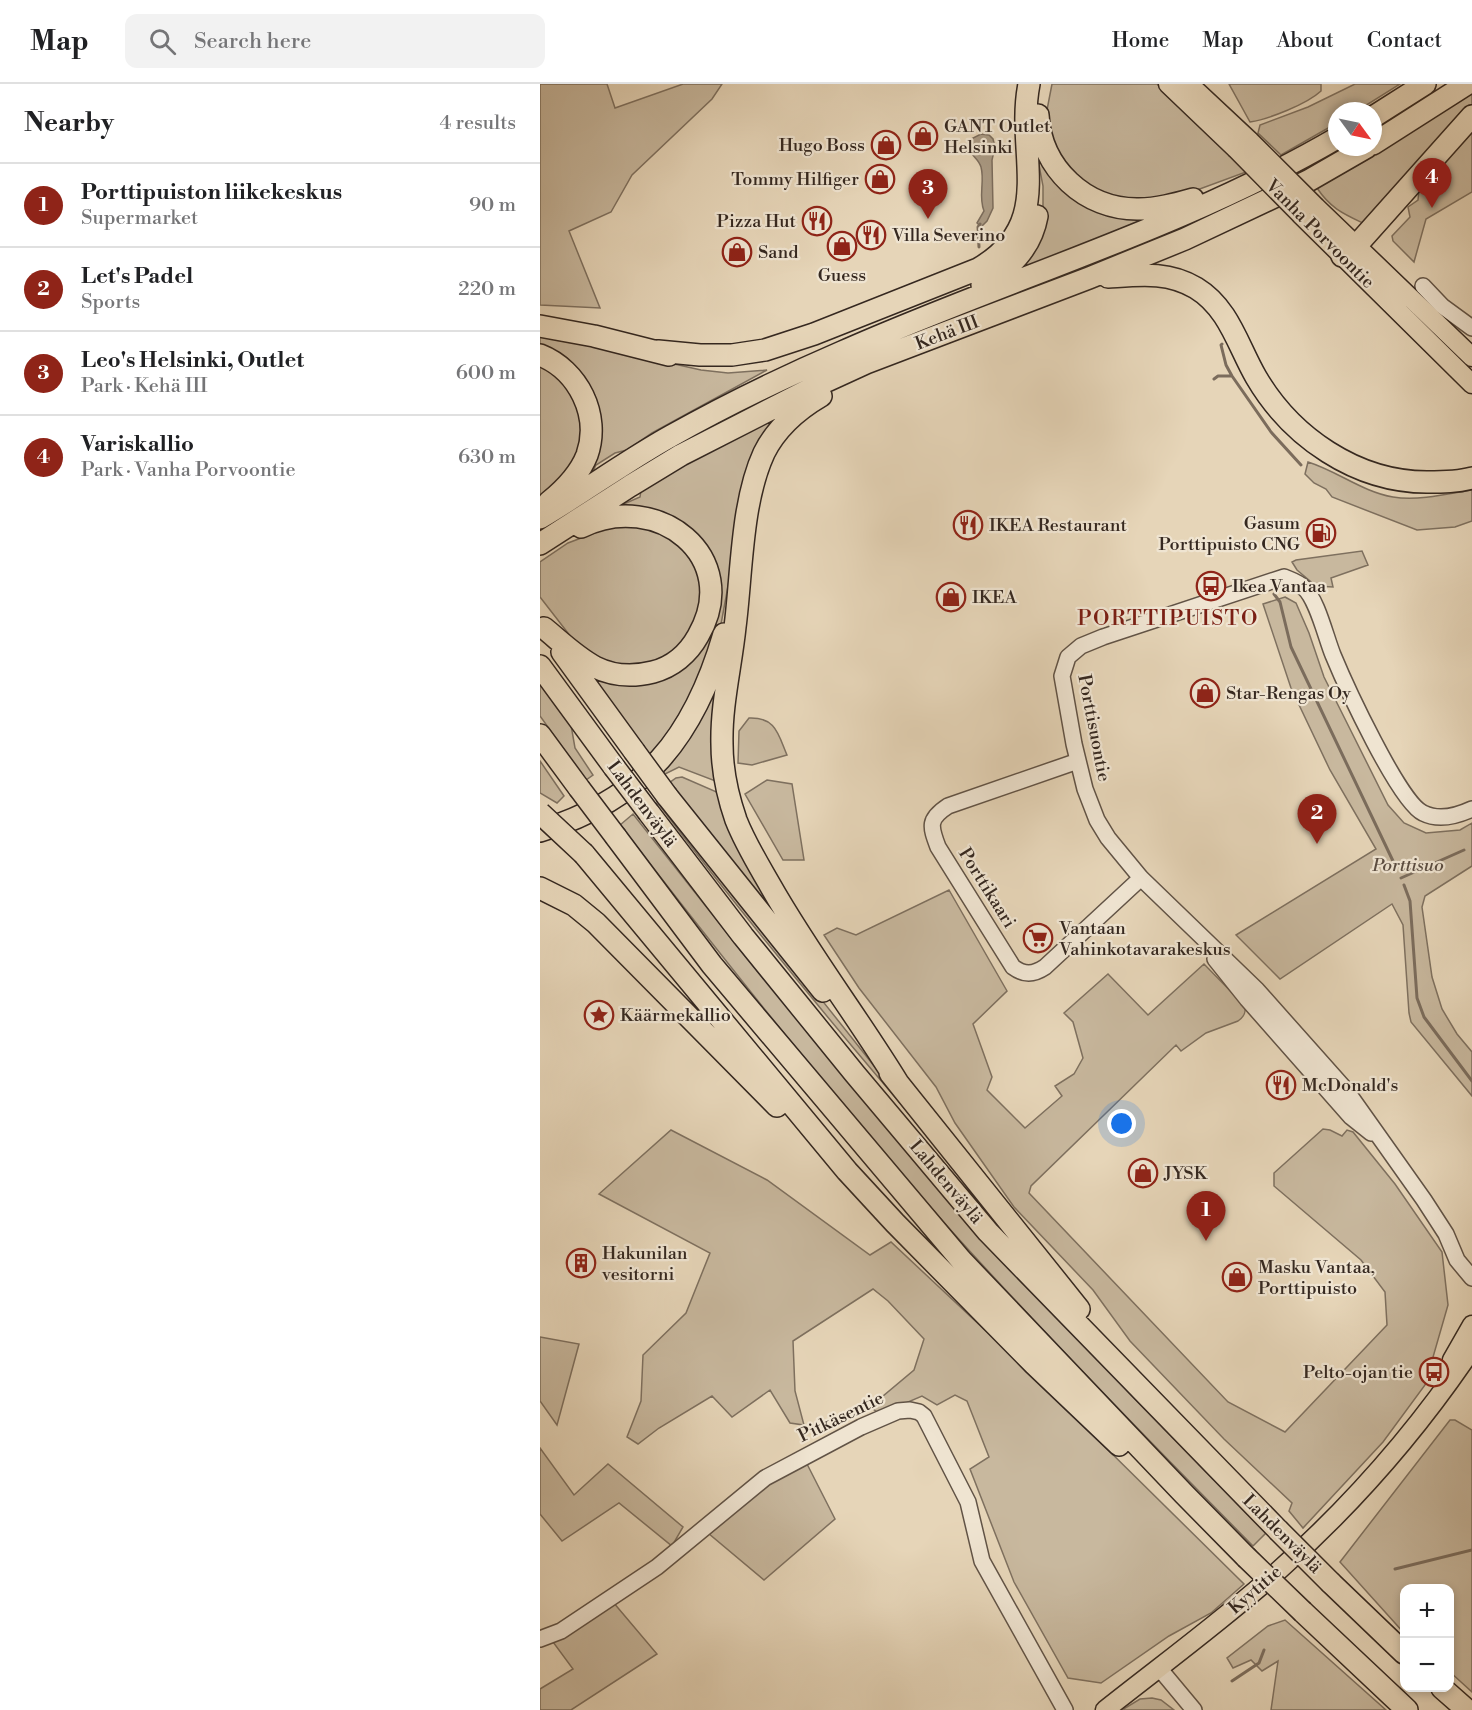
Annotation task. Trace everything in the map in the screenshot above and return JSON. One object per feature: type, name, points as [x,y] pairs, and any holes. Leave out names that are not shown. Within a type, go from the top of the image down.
[{"type":"highway","points":[[540,326],[658,351],[700,356],[732,355],[765,350],[814,334],[978,269],[1004,250],[1023,220],[1029,197],[1025,116],[1029,84]]},
{"type":"highway","points":[[1043,84],[1038,111],[1039,126],[1048,156],[1057,170],[1078,191],[1091,199],[1121,208],[1137,210],[1158,208],[1214,192],[1285,158],[1328,142]]},
{"type":"highway","points":[[1382,111],[1425,84]]},
{"type":"highway","points":[[1382,138],[1467,84]]},
{"type":"highway","points":[[1349,251],[1472,116]]},
{"type":"highway","name":"Kehä III","points":[[540,518],[670,436],[841,352],[932,313],[1103,248],[1208,204],[1255,182],[1328,143]]},
{"type":"highway","points":[[932,313],[998,276],[1026,247],[1032,236],[1038,212],[1036,179],[1028,145]]},
{"type":"highway","name":"Kehä III","points":[[540,544],[636,482],[717,436],[827,381],[866,363],[900,352],[1089,278],[1235,217],[1352,156]]},
{"type":"highway","points":[[1089,278],[1164,275],[1198,289],[1221,310],[1240,342],[1256,377],[1276,406],[1302,433],[1345,462],[1371,473],[1414,482],[1472,478]]},
{"type":"highway","points":[[658,351],[698,365],[733,366],[800,355],[841,352]]},
{"type":"highway","points":[[898,1083],[783,909],[747,845],[730,799],[722,746],[723,717],[750,502],[756,473],[765,451],[781,427],[801,408],[826,393],[873,372],[900,352]]},
{"type":"highway","points":[[540,355],[560,366],[579,388],[591,425],[587,454],[580,468],[571,481],[540,509]]},
{"type":"highway","points":[[540,553],[568,534],[590,523],[627,515],[646,517],[669,526],[690,542],[700,555],[709,584],[708,614],[698,636],[685,654],[674,663],[641,675],[612,673],[596,668],[542,625]]},
{"type":"highway","points":[[540,831],[566,823],[597,809],[642,779],[661,760],[695,710],[713,671],[739,579]]},
{"type":"highway","points":[[542,625],[667,796],[760,915],[1088,1320],[1139,1389]]},
{"type":"highway","name":"Lahdenväylä","points":[[540,666],[743,936],[973,1214],[1139,1389],[1331,1583],[1400,1649]]},
{"type":"highway","points":[[540,735],[712,965],[961,1260],[1246,1557],[1407,1710]]},
{"type":"highway","points":[[540,813],[584,854],[847,1171],[895,1223],[1034,1364],[1136,1462],[1184,1494]]},
{"type":"highway","points":[[540,888],[574,905],[596,923],[776,1104],[847,1171]]},
{"type":"highway","points":[[1447,1692],[1467,1710]]},
{"type":"main road","name":"Vanha Porvoontie","points":[[1168,84],[1243,145]]},
{"type":"main road","name":"Vanha Porvoontie","points":[[1189,84],[1243,145],[1349,251],[1472,384]]},
{"type":"main road","name":"Vanha Porvoontie","points":[[1349,251],[1472,357]]},
{"type":"main road","name":"Kyytitie","points":[[1414,1426],[1472,1326]]},
{"type":"main road","name":"Kyytitie","points":[[1106,1710],[1223,1618],[1285,1564],[1376,1473],[1472,1349]]},
{"type":"street","points":[[1423,286],[1442,306],[1472,328]]},
{"type":"street","name":"Porttisuontie","points":[[1472,809],[1458,816],[1440,817],[1426,815],[1412,804],[1397,783],[1348,688],[1332,654],[1312,598],[1303,586],[1284,577],[1103,637],[1068,657],[1062,676],[1078,761],[1085,789],[1097,820],[1108,838],[1141,878],[1257,990],[1311,1049],[1360,1109],[1424,1200],[1446,1234],[1457,1260],[1472,1278]]},
{"type":"street","name":"Porttikaari","points":[[1078,761],[948,806],[936,814],[932,823],[932,832],[938,847],[1013,967],[1028,974],[1045,967],[1141,878]]},
{"type":"street","name":"Porttisuontie","points":[[1446,1234],[1472,1261]]},
{"type":"street","name":"Pitkäsentie","points":[[540,1639],[561,1631],[657,1567],[765,1478],[861,1427],[898,1411],[910,1410],[924,1416],[950,1465],[968,1503],[982,1561],[1065,1710]]},
{"type":"street","points":[[1159,1668],[1194,1710]]},
{"type":"green space","points":[[540,84],[607,84],[615,108],[683,84],[722,84],[712,99],[632,175],[611,212],[569,231],[600,308],[540,305]]},
{"type":"green space","points":[[1052,84],[1157,84],[1246,172],[1178,197],[1135,202],[1091,191],[1057,158],[1046,115]]},
{"type":"green space","points":[[1229,84],[1321,84],[1321,91],[1307,101],[1287,110],[1250,122]]},
{"type":"green space","points":[[1355,84],[1400,84],[1371,102],[1328,102],[1328,128],[1281,155],[1258,133],[1260,125],[1308,107]]},
{"type":"green space","points":[[1472,92],[1472,110],[1367,225],[1333,206],[1317,188],[1373,156],[1382,156],[1382,150]]},
{"type":"green space","points":[[1472,132],[1472,192],[1426,219],[1414,262],[1393,241],[1392,236],[1410,217],[1408,207],[1418,200],[1419,190]]},
{"type":"green space","points":[[1033,134],[1063,186],[1175,209],[1018,272],[1043,216],[1043,186]]},
{"type":"green space","points":[[540,334],[701,370],[728,373],[767,370],[652,433],[627,450],[615,453],[596,465],[592,473],[580,480],[597,425],[540,347]]},
{"type":"green space","points":[[540,361],[557,371],[583,414],[577,461],[540,502]]},
{"type":"green space","points":[[780,413],[731,570],[719,635],[695,699],[650,760],[582,669],[606,678],[698,650],[704,549],[610,510],[640,497],[641,490],[688,461]]},
{"type":"green space","points":[[1308,462],[1371,491],[1393,497],[1423,498],[1472,490],[1472,521],[1455,527],[1417,530],[1332,497],[1326,489],[1314,483],[1305,474]]},
{"type":"green space","points":[[618,524],[655,528],[683,546],[698,572],[702,595],[695,630],[664,660],[628,668],[590,655],[571,637],[540,597],[540,562],[568,543]]},
{"type":"green space","points":[[1362,551],[1368,565],[1331,578],[1333,587],[1316,586],[1297,570],[1292,562],[1296,560]]},
{"type":"green space","name":"Porttisuo","points":[[1285,597],[1296,603],[1324,677],[1388,805],[1404,823],[1426,833],[1460,830],[1472,823],[1472,866],[1425,896],[1422,907],[1432,977],[1442,1009],[1457,1034],[1472,1052],[1472,1096],[1411,1022],[1403,925],[1392,904],[1280,979],[1236,935],[1376,849],[1330,770],[1291,688],[1263,604]]},
{"type":"green space","points":[[723,666],[718,782],[679,767],[665,774],[662,770]]},
{"type":"green space","points":[[540,683],[571,725],[575,748],[593,775],[586,780],[540,716]]},
{"type":"green space","points":[[749,718],[758,718],[771,724],[787,755],[752,765],[738,763],[739,731]]},
{"type":"green space","points":[[540,761],[564,796],[557,803],[540,793]]},
{"type":"green space","points":[[682,777],[719,793],[808,962],[669,783]]},
{"type":"green space","points":[[767,780],[792,784],[804,860],[783,860],[745,794]]},
{"type":"green space","points":[[662,800],[930,1138],[723,888],[657,802]]},
{"type":"green space","points":[[633,814],[746,957],[871,1108],[1134,1398],[1266,1533],[1253,1546],[1029,1315],[869,1136],[743,982],[620,825]]},
{"type":"green space","points":[[949,890],[1007,991],[973,1024],[992,1077],[987,1090],[1025,1128],[1062,1096],[1055,1086],[1074,1074],[1083,1058],[1073,1022],[1064,1013],[1108,974],[1148,1015],[1204,964],[1245,1006],[1244,1015],[1238,1021],[1206,1033],[1181,1051],[1176,1045],[1031,1186],[1029,1193],[1228,1402],[1285,1432],[1387,1325],[1385,1292],[1361,1260],[1274,1186],[1274,1173],[1323,1129],[1342,1136],[1347,1130],[1353,1132],[1395,1184],[1442,1252],[1448,1305],[1425,1385],[1383,1442],[1303,1528],[1289,1511],[1292,1503],[1224,1439],[1130,1341],[1093,1290],[1014,1207],[955,1123],[936,1087],[859,988],[824,935],[837,928],[856,935]]},
{"type":"green space","points":[[671,1130],[767,1180],[870,1255],[891,1242],[1018,1361],[1244,1584],[1211,1613],[1169,1636],[1101,1683],[1068,1678],[1014,1582],[970,1469],[989,1457],[967,1401],[955,1395],[937,1405],[922,1396],[880,1414],[870,1407],[914,1370],[924,1339],[888,1301],[873,1289],[793,1341],[795,1391],[804,1425],[790,1423],[770,1390],[732,1417],[712,1396],[659,1428],[638,1444],[627,1437],[641,1401],[643,1355],[686,1313],[710,1253],[599,1194]]},
{"type":"green space","points":[[540,1337],[579,1344],[557,1425],[540,1401]]},
{"type":"green space","points":[[1450,1420],[1455,1420],[1472,1430],[1472,1692],[1454,1676],[1454,1584],[1400,1584],[1400,1629],[1340,1562]]},
{"type":"green space","points":[[540,1448],[574,1495],[608,1464],[683,1527],[672,1546],[619,1503],[562,1541],[540,1514]]},
{"type":"green space","points":[[807,1464],[835,1519],[764,1580],[708,1533],[772,1481]]},
{"type":"green space","points":[[613,1602],[657,1654],[571,1710],[540,1710],[540,1689],[573,1669],[553,1642]]},
{"type":"green space","points":[[1285,1620],[1386,1710],[1271,1710],[1278,1661],[1262,1671],[1251,1660],[1233,1668],[1227,1658],[1268,1626]]},
{"type":"green space","points":[[1140,1699],[1161,1700],[1174,1710],[1122,1710]]},
{"type":"shaded area","points":[[981,134],[989,135],[995,147],[992,160],[993,208],[987,221],[981,227],[977,223],[984,211],[982,173],[980,164],[970,151],[968,143]]},
{"type":"waterway","points":[[979,247],[978,227],[980,224]]},
{"type":"waterway","points":[[1222,344],[1226,365],[1232,376],[1271,432],[1301,465]]},
{"type":"waterway","points":[[1214,379],[1218,376],[1232,376]]},
{"type":"waterway","points":[[1274,594],[1280,602],[1291,647],[1393,861]]},
{"type":"waterway","points":[[1401,878],[1464,850]]},
{"type":"waterway","points":[[1404,885],[1410,901],[1417,998],[1424,1017],[1472,1081]]},
{"type":"waterway","points":[[1395,1569],[1472,1550]]},
{"type":"waterway","points":[[1232,1681],[1259,1663],[1264,1650]]},
{"type":"place","name":"GANT Outlet Helsinki","points":[[923,136]]},
{"type":"place","name":"Hugo Boss","points":[[886,145]]},
{"type":"place","name":"Tommy Hilfiger","points":[[880,179]]},
{"type":"place","name":"Variskallio","points":[[1432,208]]},
{"type":"place","name":"Leo's Helsinki, Outlet","points":[[928,219]]},
{"type":"place","name":"Pizza Hut","points":[[817,221]]},
{"type":"place","name":"Villa Severino","points":[[871,235]]},
{"type":"place","name":"Guess","points":[[842,246]]},
{"type":"place","name":"Sand","points":[[737,252]]},
{"type":"place","name":"IKEA Restaurant","points":[[968,525]]},
{"type":"place","name":"Gasum Porttipuisto CNG","points":[[1321,533]]},
{"type":"place","name":"Ikea Vantaa","points":[[1211,586]]},
{"type":"place","name":"IKEA","points":[[951,597]]},
{"type":"place","name":"Star-Rengas Oy","points":[[1205,693]]},
{"type":"place","name":"Let's Padel","points":[[1317,844]]},
{"type":"place","name":"Vantaan Vahinkotavarakeskus","points":[[1038,938]]},
{"type":"place","name":"Käärmekallio","points":[[599,1015]]},
{"type":"place","name":"McDonald's","points":[[1281,1085]]},
{"type":"place","name":"JYSK","points":[[1143,1173]]},
{"type":"place","name":"Porttipuiston liikekeskus","points":[[1206,1241]]},
{"type":"place","name":"Hakunilan vesitorni","points":[[581,1263]]},
{"type":"place","name":"Masku Vantaa, Porttipuisto","points":[[1237,1277]]},
{"type":"place","name":"Pelto-ojan tie","points":[[1434,1372]]},
{"type":"district","name":"PORTTIPUISTO","points":[[1168,619]]}]
